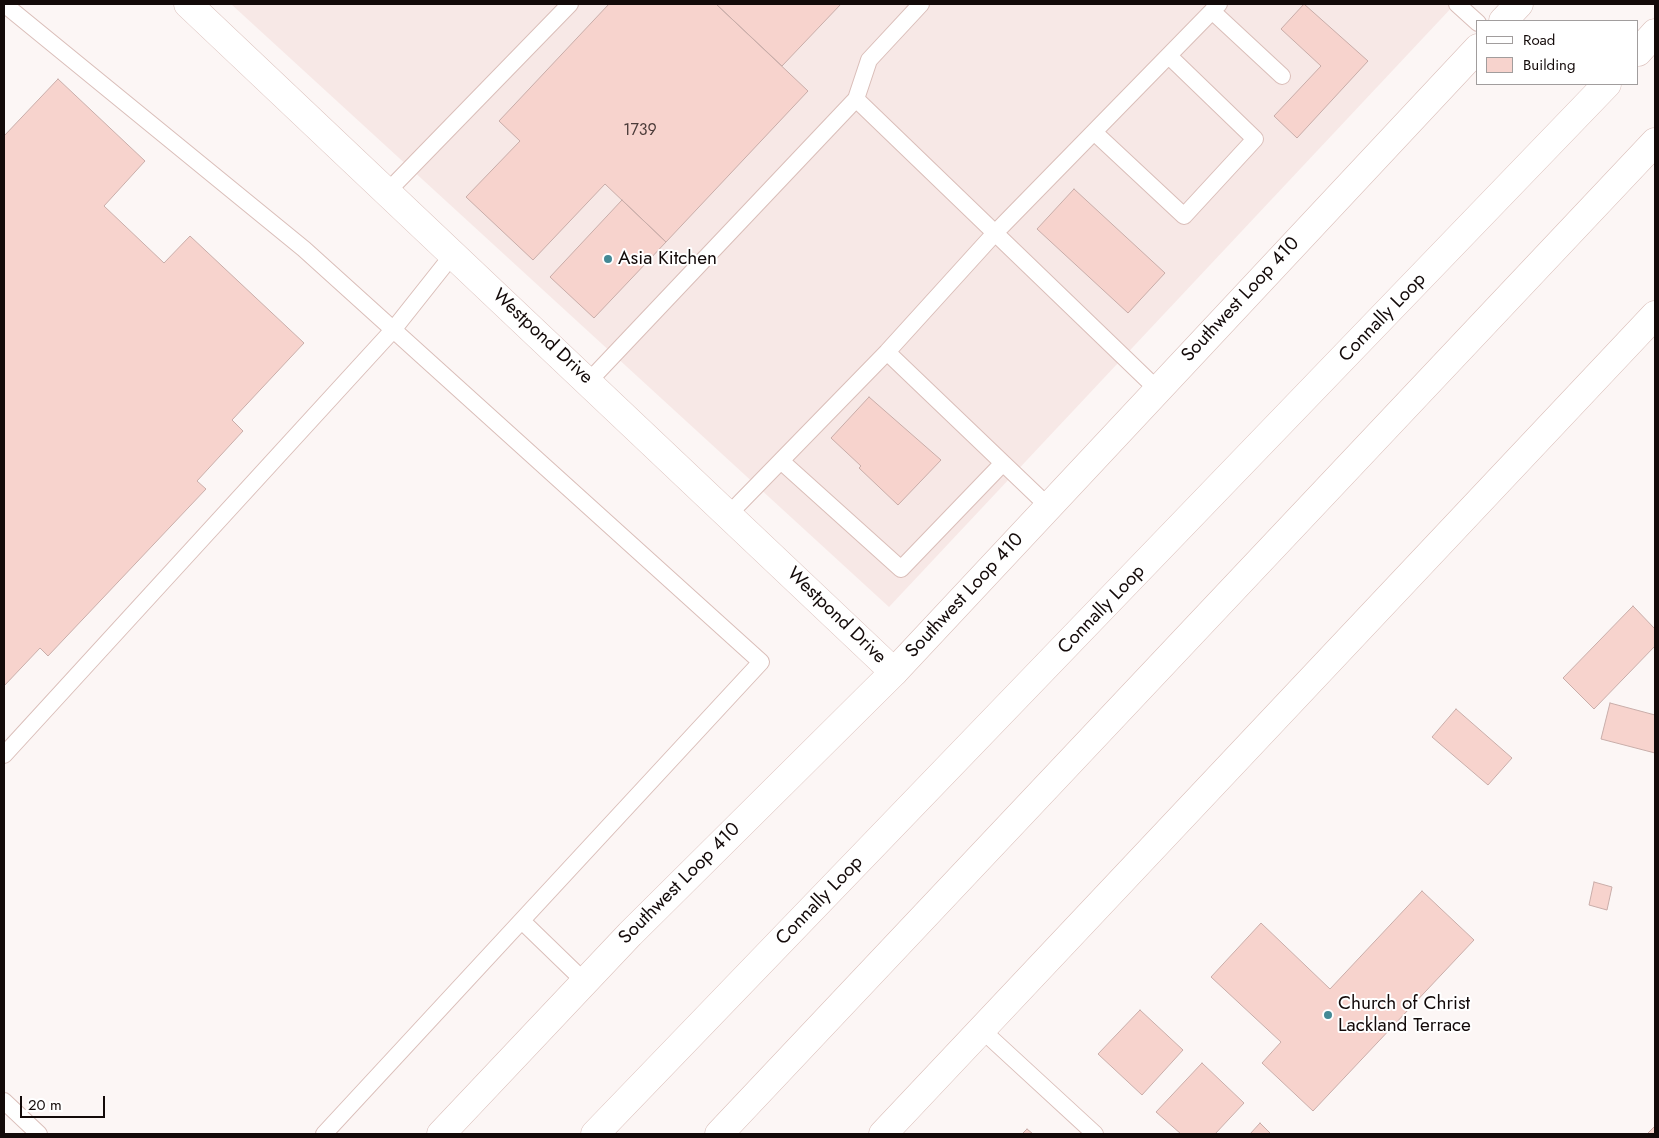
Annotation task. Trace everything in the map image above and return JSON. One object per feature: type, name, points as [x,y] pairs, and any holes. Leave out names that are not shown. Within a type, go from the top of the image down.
[{"type":"main road","name":"Westpond Drive","points":[[188,4],[454,253],[894,672]]},
{"type":"main road","points":[[1503,20],[1519,4]]},
{"type":"main road","points":[[1639,51],[1655,33]]},
{"type":"main road","name":"Southwest Loop 410","points":[[441,1134],[630,934],[894,672],[1476,50]]},
{"type":"main road","name":"Connally Loop","points":[[594,1134],[1606,85]]},
{"type":"main road","points":[[726,1130],[1655,142]]},
{"type":"main road","points":[[883,1134],[1655,315]]},
{"type":"lane","points":[[4,4],[304,249],[762,662],[324,1134]]},
{"type":"lane","points":[[388,192],[570,4]]},
{"type":"lane","points":[[590,382],[856,99],[869,60],[921,4]]},
{"type":"lane","points":[[1458,4],[1476,21]]},
{"type":"lane","points":[[729,514],[887,352],[995,233],[1216,7],[1282,76]]},
{"type":"lane","points":[[1094,132],[1184,216],[1255,139],[1169,56]]},
{"type":"lane","points":[[856,99],[1158,390]]},
{"type":"lane","points":[[4,755],[393,330],[454,253]]},
{"type":"lane","points":[[887,352],[1049,506]]},
{"type":"lane","points":[[781,461],[901,569],[1003,462]]},
{"type":"lane","points":[[522,921],[585,982]]},
{"type":"lane","points":[[982,1030],[1095,1134]]},
{"type":"lane","points":[[4,1101],[39,1134]]},
{"type":"shaded area","points":[[231,4],[1455,4],[889,607]]},
{"type":"building","points":[[609,4],[716,4],[808,91],[666,242],[605,184],[533,260],[466,197],[520,141],[499,121]]},
{"type":"building","points":[[716,4],[841,4],[782,66]]},
{"type":"building","points":[[1304,4],[1368,61],[1297,138],[1274,116],[1321,66],[1281,29]]},
{"type":"building","points":[[58,79],[145,161],[104,206],[164,263],[190,236],[304,343],[232,420],[243,431],[197,481],[206,489],[48,656],[40,648],[4,686],[4,136]]},
{"type":"building","points":[[1074,189],[1165,273],[1128,313],[1037,229]]},
{"type":"building","name":"Asia Kitchen","points":[[622,200],[666,242],[594,318],[550,277]]},
{"type":"building","points":[[869,397],[941,460],[898,505],[831,438]]},
{"type":"building","points":[[1633,606],[1655,629],[1655,646],[1594,709],[1563,678]]},
{"type":"building","points":[[1610,703],[1655,715],[1655,753],[1601,739]]},
{"type":"building","points":[[1456,709],[1512,758],[1488,785],[1432,737]]},
{"type":"building","points":[[1594,882],[1612,887],[1607,910],[1589,905]]},
{"type":"building","name":"Church of Christ Lackland Terrace","points":[[1422,891],[1474,940],[1313,1111],[1262,1063],[1281,1042],[1211,977],[1261,923],[1330,989]]},
{"type":"building","points":[[1140,1010],[1183,1050],[1142,1095],[1098,1054]]},
{"type":"building","points":[[1202,1063],[1244,1103],[1215,1134],[1181,1134],[1156,1112]]},
{"type":"building","points":[[1260,1123],[1271,1134],[1250,1134]]},
{"type":"building","points":[[1655,1126],[1655,1134],[1647,1134]]},
{"type":"building","points":[[1027,1129],[1033,1134],[1022,1134]]},
{"type":"place","name":"Asia Kitchen","points":[[608,259]]},
{"type":"place","name":"Church of Christ Lackland Terrace","points":[[1328,1015]]}]
